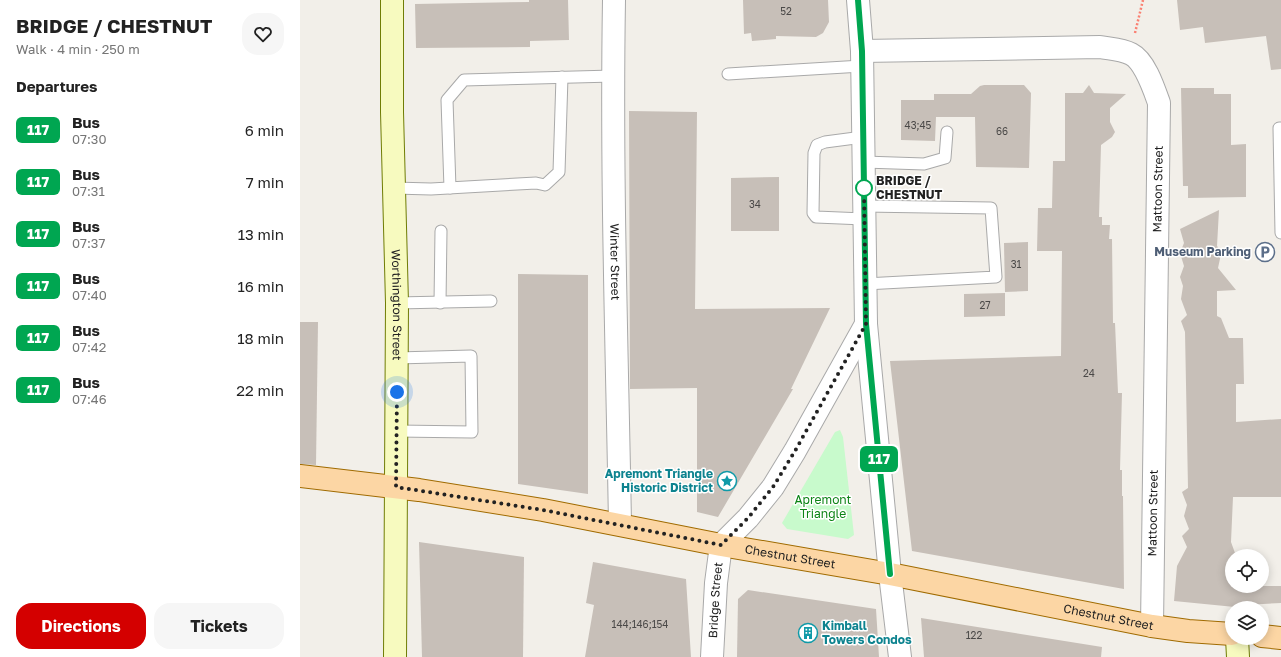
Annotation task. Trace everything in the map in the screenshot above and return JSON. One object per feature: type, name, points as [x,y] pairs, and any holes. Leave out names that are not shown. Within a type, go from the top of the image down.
[{"type":"main road","name":"Worthington Street","points":[[392,0],[392,112],[398,303],[395,657]]},
{"type":"main road","name":"Chestnut Street","points":[[300,476],[396,487],[543,510],[721,545],[890,574],[1152,626],[1188,631],[1225,634]]},
{"type":"main road","points":[[1269,637],[1281,638]]},
{"type":"main road","points":[[1237,645],[1238,657]]},
{"type":"street","name":"Winter Street","points":[[614,0],[614,231],[620,524]]},
{"type":"street","points":[[858,0],[862,58],[866,324],[890,574],[900,657]]},
{"type":"street","points":[[862,58],[1100,47],[1130,54]]},
{"type":"street","name":"Mattoon Street","points":[[1130,54],[1140,62],[1152,85],[1159,103],[1152,626]]},
{"type":"street","name":"Bridge Street","points":[[712,657],[716,583],[721,545],[752,513],[773,487],[795,451],[866,324]]},
{"type":"lane","points":[[728,74],[862,58]]},
{"type":"lane","points":[[450,188],[447,100],[464,80],[613,76]]},
{"type":"lane","points":[[394,188],[450,188],[536,183],[545,185],[559,172],[562,78]]},
{"type":"lane","points":[[1281,128],[1279,128],[1281,233]]},
{"type":"lane","points":[[864,162],[924,164],[945,158],[947,132]]},
{"type":"lane","points":[[863,137],[825,142],[817,145],[814,153],[813,213],[816,217],[864,212],[991,208],[996,277],[865,284]]},
{"type":"lane","points":[[440,303],[441,231]]},
{"type":"lane","points":[[398,303],[491,301]]},
{"type":"lane","points":[[397,358],[471,356],[472,432],[397,431]]},
{"type":"path","points":[[1130,54],[1143,0]]},
{"type":"green space","name":"Apremont Triangle","points":[[840,430],[843,437],[854,535],[848,539],[787,529],[782,523],[835,432]]},
{"type":"building","points":[[529,0],[568,0],[569,40],[530,41],[530,47],[416,48],[415,4],[529,2]]},
{"type":"building","points":[[743,0],[828,0],[829,22],[823,33],[816,37],[776,36],[776,39],[752,41],[751,33],[744,34]]},
{"type":"building","points":[[1177,0],[1281,0],[1281,69],[1271,70],[1266,36],[1205,43],[1203,27],[1180,30]]},
{"type":"building","points":[[1024,85],[1031,93],[1029,168],[976,167],[975,117],[936,117],[935,141],[901,140],[901,100],[934,100],[934,94],[971,94],[980,86]]},
{"type":"building","points":[[1089,85],[1094,93],[1126,94],[1110,108],[1110,122],[1115,132],[1112,137],[1101,145],[1099,217],[1102,217],[1102,225],[1110,225],[1109,239],[1112,239],[1113,323],[1115,323],[1118,393],[1122,393],[1120,470],[1122,470],[1123,496],[1124,589],[912,551],[890,361],[1061,356],[1062,251],[1037,251],[1038,208],[1052,208],[1053,161],[1065,161],[1065,93],[1083,93]]},
{"type":"building","points":[[1181,88],[1214,88],[1214,94],[1231,94],[1231,145],[1246,144],[1246,197],[1188,198],[1188,186],[1183,186]]},
{"type":"building","points":[[629,111],[697,112],[695,309],[830,308],[791,389],[793,389],[718,517],[697,512],[697,388],[630,389]]},
{"type":"building","points":[[779,177],[779,231],[731,231],[731,178]]},
{"type":"building","points":[[1219,210],[1217,246],[1221,254],[1218,268],[1236,290],[1217,291],[1217,316],[1221,318],[1229,338],[1243,338],[1244,384],[1236,384],[1236,422],[1281,419],[1281,497],[1233,497],[1231,542],[1234,549],[1225,549],[1225,593],[1269,593],[1269,586],[1281,586],[1281,603],[1269,604],[1269,601],[1225,601],[1225,606],[1174,601],[1177,566],[1187,547],[1182,536],[1189,529],[1184,516],[1187,505],[1182,492],[1188,488],[1185,332],[1181,321],[1187,315],[1181,299],[1183,286],[1180,277],[1184,266],[1180,253],[1184,243],[1180,229]]},
{"type":"building","points":[[1028,242],[1028,291],[1005,292],[1004,243]]},
{"type":"building","points":[[518,274],[588,275],[588,494],[518,484]]},
{"type":"building","points":[[1005,293],[1005,316],[964,317],[964,294]]},
{"type":"building","points":[[300,322],[318,322],[316,465],[300,464]]},
{"type":"building","points":[[419,542],[524,557],[523,657],[422,657]]},
{"type":"building","points":[[593,562],[686,579],[691,657],[585,657],[594,605],[586,603]]},
{"type":"building","name":"Kimball Towers Condos","points":[[748,590],[876,609],[879,657],[737,657],[738,599]]},
{"type":"building","points":[[921,618],[1102,647],[1101,657],[924,657]]},
{"type":"bus line","name":"117","points":[[858,0],[862,51],[866,324],[890,574]]},
{"type":"place","name":"BRIDGE / CHESTNUT","points":[[864,188]]},
{"type":"place","name":"Museum Parking","points":[[1265,252]]},
{"type":"place","name":"Apremont Triangle Historic District","points":[[727,481]]},
{"type":"place","name":"Kimball Towers Condos","points":[[808,633]]},
{"type":"route","points":[[397,392],[396,487],[543,510],[631,526],[721,545],[748,518],[773,487],[795,451],[866,324],[864,188]]}]
